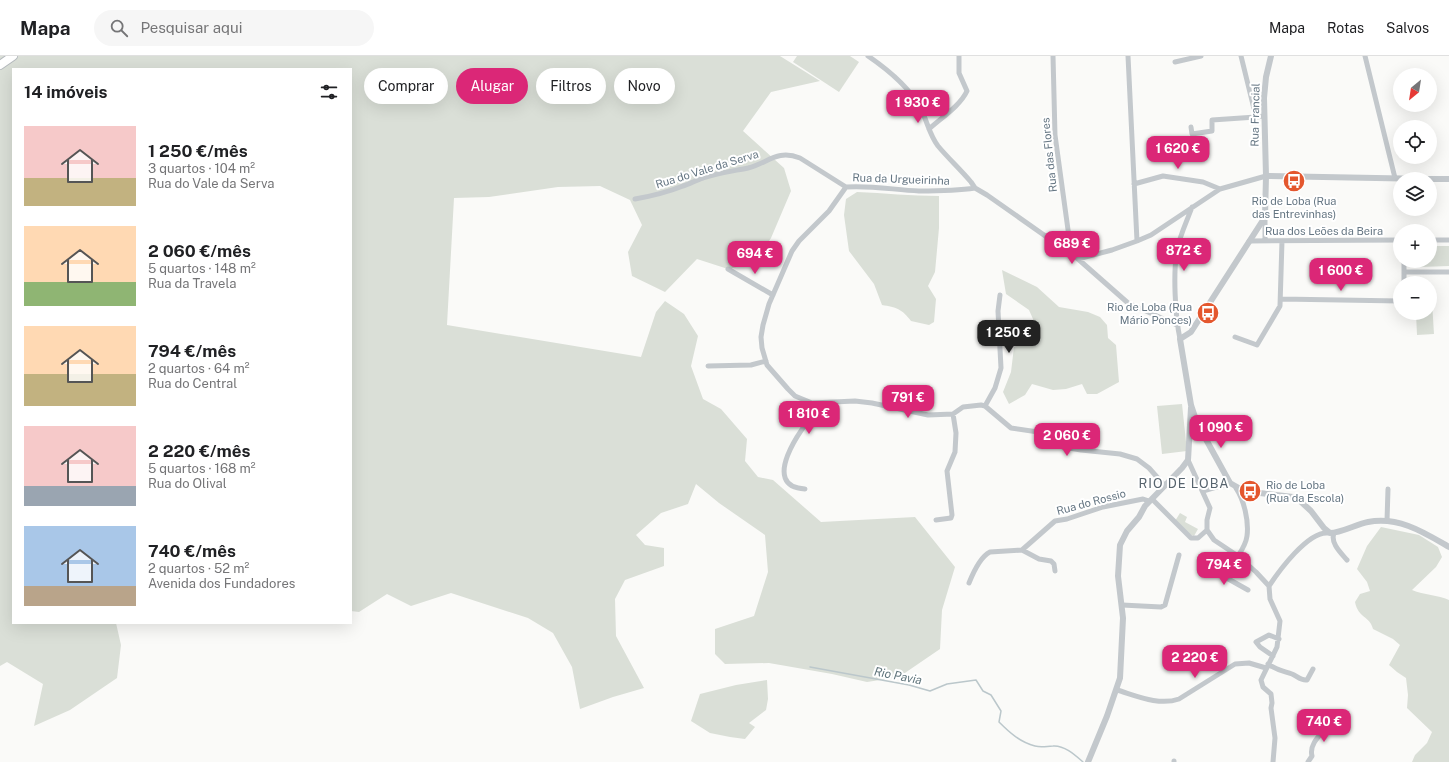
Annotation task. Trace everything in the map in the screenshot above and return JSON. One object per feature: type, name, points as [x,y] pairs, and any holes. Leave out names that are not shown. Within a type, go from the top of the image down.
[{"type":"highway","points":[[0,65],[13,56]]},
{"type":"street","points":[[868,56],[888,72],[913,97],[924,115],[929,129],[938,146],[971,182],[974,188],[987,195],[1068,251],[1128,302],[1177,325]]},
{"type":"street","points":[[929,129],[964,96],[966,91],[959,73],[959,56]]},
{"type":"street","name":"Rua das Flores","points":[[1053,56],[1055,135],[1069,237],[1068,251]]},
{"type":"street","points":[[1128,56],[1137,241]]},
{"type":"street","points":[[1175,62],[1201,56]]},
{"type":"street","points":[[1241,56],[1256,117]]},
{"type":"street","name":"Rua Francial","points":[[1265,217],[1266,176],[1264,116],[1266,77],[1271,56]]},
{"type":"street","points":[[1365,56],[1394,172]]},
{"type":"street","points":[[1191,126],[1192,134],[1212,131],[1212,120],[1264,116]]},
{"type":"street","name":"Rua do Vale da Serva","points":[[636,199],[669,191],[720,173],[748,168],[784,154],[793,155],[800,158],[846,187]]},
{"type":"street","points":[[1134,184],[1163,176],[1203,182],[1220,189]]},
{"type":"street","points":[[1078,259],[1112,250],[1137,241],[1150,235],[1220,189],[1266,176],[1393,178]]},
{"type":"street","points":[[1437,179],[1449,180]]},
{"type":"street","name":"Rua da Urgueirinha","points":[[953,414],[928,415],[872,403],[855,401],[812,403],[795,396],[782,382],[766,361],[762,348],[761,337],[766,315],[773,295],[792,252],[799,241],[829,211],[846,187],[857,186],[919,191],[960,190],[974,188]]},
{"type":"street","points":[[1192,206],[1178,249],[1175,265],[1177,325],[1191,404],[1197,423],[1230,484],[1250,493],[1287,496],[1298,499],[1331,533],[1333,539],[1347,560]]},
{"type":"street","points":[[1264,241],[1265,217]]},
{"type":"street","points":[[1180,339],[1191,332],[1265,217]]},
{"type":"street","name":"Rua dos Leões da Beira","points":[[1249,241],[1393,240]]},
{"type":"street","points":[[1437,240],[1449,240]]},
{"type":"street","points":[[1235,337],[1257,346],[1280,306],[1282,241]]},
{"type":"street","points":[[1404,268],[1404,276]]},
{"type":"street","points":[[728,269],[773,295]]},
{"type":"street","points":[[1404,272],[1449,272]]},
{"type":"street","points":[[985,406],[997,383],[1001,368],[998,311],[1000,294]]},
{"type":"street","points":[[1281,299],[1393,301]]},
{"type":"street","points":[[708,366],[751,365],[766,361]]},
{"type":"street","points":[[805,489],[796,488],[786,480],[783,472],[784,465],[792,446],[807,422],[818,410],[830,403]]},
{"type":"street","points":[[1191,404],[1188,460],[1210,508],[1207,520],[1207,530],[1214,540],[1238,556],[1269,586],[1270,599],[1280,622],[1277,647],[1261,680],[1263,687],[1271,694],[1272,703],[1270,708],[1275,738],[1273,762]]},
{"type":"street","points":[[936,520],[950,518],[952,515],[947,471],[955,452],[956,433],[953,414],[963,407],[985,406],[1012,428],[1045,433],[1054,442],[1063,447],[1120,454],[1137,459],[1149,468],[1165,486]]},
{"type":"street","points":[[1190,425],[1193,420],[1197,423]]},
{"type":"street","points":[[1190,440],[1197,423]]},
{"type":"street","points":[[1088,762],[1117,690],[1121,670],[1122,606],[1118,576],[1120,545],[1127,531],[1151,500],[1188,460]]},
{"type":"street","points":[[1203,491],[1230,484]]},
{"type":"street","points":[[1236,488],[1244,504],[1247,536],[1244,546],[1238,556]]},
{"type":"street","points":[[1387,521],[1388,489]]},
{"type":"street","name":"Rua do Rossio","points":[[1022,550],[1055,521],[1067,519],[1103,507],[1143,499],[1151,500]]},
{"type":"street","points":[[1151,500],[1191,538],[1198,538],[1207,530]]},
{"type":"street","points":[[1269,586],[1282,567],[1308,541],[1324,532],[1331,533],[1369,522],[1387,521],[1405,524],[1418,529],[1449,547]]},
{"type":"street","points":[[969,583],[972,575],[986,554],[990,552],[1022,550],[1039,559],[1051,560],[1054,564],[1055,571]]},
{"type":"street","points":[[1210,574],[1219,571],[1230,551]]},
{"type":"street","points":[[1122,606],[1161,607],[1166,605],[1179,555]]},
{"type":"street","points":[[1221,568],[1223,576],[1248,590]]},
{"type":"street","points":[[1273,656],[1260,647],[1256,642],[1269,635],[1279,638]]},
{"type":"street","points":[[1117,690],[1158,702],[1172,702],[1235,664],[1249,662],[1267,666],[1304,680],[1307,680],[1313,669]]},
{"type":"street","points":[[1308,762],[1312,756],[1310,750],[1313,744],[1326,728]]},
{"type":"shaded area","points":[[0,56],[780,56],[820,81],[771,92],[743,131],[784,168],[791,191],[771,238],[754,263],[728,269],[697,259],[665,292],[632,276],[628,252],[642,225],[630,200],[600,186],[558,187],[489,197],[454,198],[447,325],[641,357],[656,312],[665,301],[684,314],[698,336],[691,366],[703,399],[721,409],[747,439],[745,461],[758,477],[773,480],[821,522],[915,517],[955,567],[942,610],[940,649],[899,677],[867,682],[769,663],[725,664],[715,654],[715,629],[754,616],[768,572],[765,535],[719,503],[696,484],[688,504],[661,513],[636,535],[645,545],[664,548],[664,566],[625,580],[615,599],[616,636],[644,688],[580,709],[572,667],[553,633],[528,618],[451,593],[411,606],[387,594],[359,612],[352,611],[352,68],[12,68],[12,624],[116,624],[121,645],[117,678],[70,710],[34,726],[43,684],[7,662],[0,666]]},
{"type":"shaded area","points":[[797,56],[850,56],[859,62],[839,92],[793,62]]},
{"type":"shaded area","points":[[857,192],[939,196],[939,228],[935,272],[928,286],[936,299],[934,322],[929,325],[911,321],[898,309],[882,305],[874,284],[849,251],[844,215],[846,199]]},
{"type":"shaded area","points":[[1437,246],[1449,246],[1449,266],[1437,266]]},
{"type":"shaded area","points":[[1002,270],[1037,287],[1059,307],[1088,312],[1100,317],[1107,325],[1108,338],[1116,345],[1119,382],[1097,394],[1087,394],[1082,384],[1066,389],[1053,390],[1032,384],[1025,395],[1009,404],[1003,392],[1011,372],[1014,347],[1023,343],[1033,330],[1033,319],[1029,310],[1006,294]]},
{"type":"shaded area","points":[[1416,320],[1433,320],[1434,334],[1417,335]]},
{"type":"shaded area","points":[[1182,404],[1187,451],[1162,454],[1157,406]]},
{"type":"shaded area","points":[[1180,513],[1187,517],[1185,522],[1198,529],[1194,536],[1189,534],[1175,521]]},
{"type":"shaded area","points":[[1381,527],[1419,535],[1438,547],[1442,557],[1436,567],[1412,590],[1449,600],[1449,762],[1412,762],[1415,755],[1427,743],[1432,732],[1407,708],[1408,695],[1406,678],[1389,665],[1400,645],[1393,639],[1373,629],[1359,611],[1355,602],[1360,594],[1370,591],[1367,582],[1357,569],[1367,546]]},
{"type":"shaded area","points":[[767,680],[768,699],[766,710],[749,723],[755,727],[745,739],[710,733],[691,721],[700,694],[736,685]]},
{"type":"waterway","name":"Rio Pavia","points":[[810,667],[909,685],[930,691],[947,684],[976,680],[983,691],[991,695],[1001,711],[999,722],[1016,737],[1035,746],[1061,747],[1069,751],[1083,762]]},
{"type":"place","name":"Rio de Loba (Rua das Entrevinhas)","points":[[1294,181]]},
{"type":"place","name":"Rio de Loba (Rua Mário Ponces)","points":[[1208,313]]},
{"type":"place","name":"Rio de Loba (Rua da Escola)","points":[[1250,491]]},
{"type":"district","name":"RIO DE LOBA","points":[[1184,483]]}]
